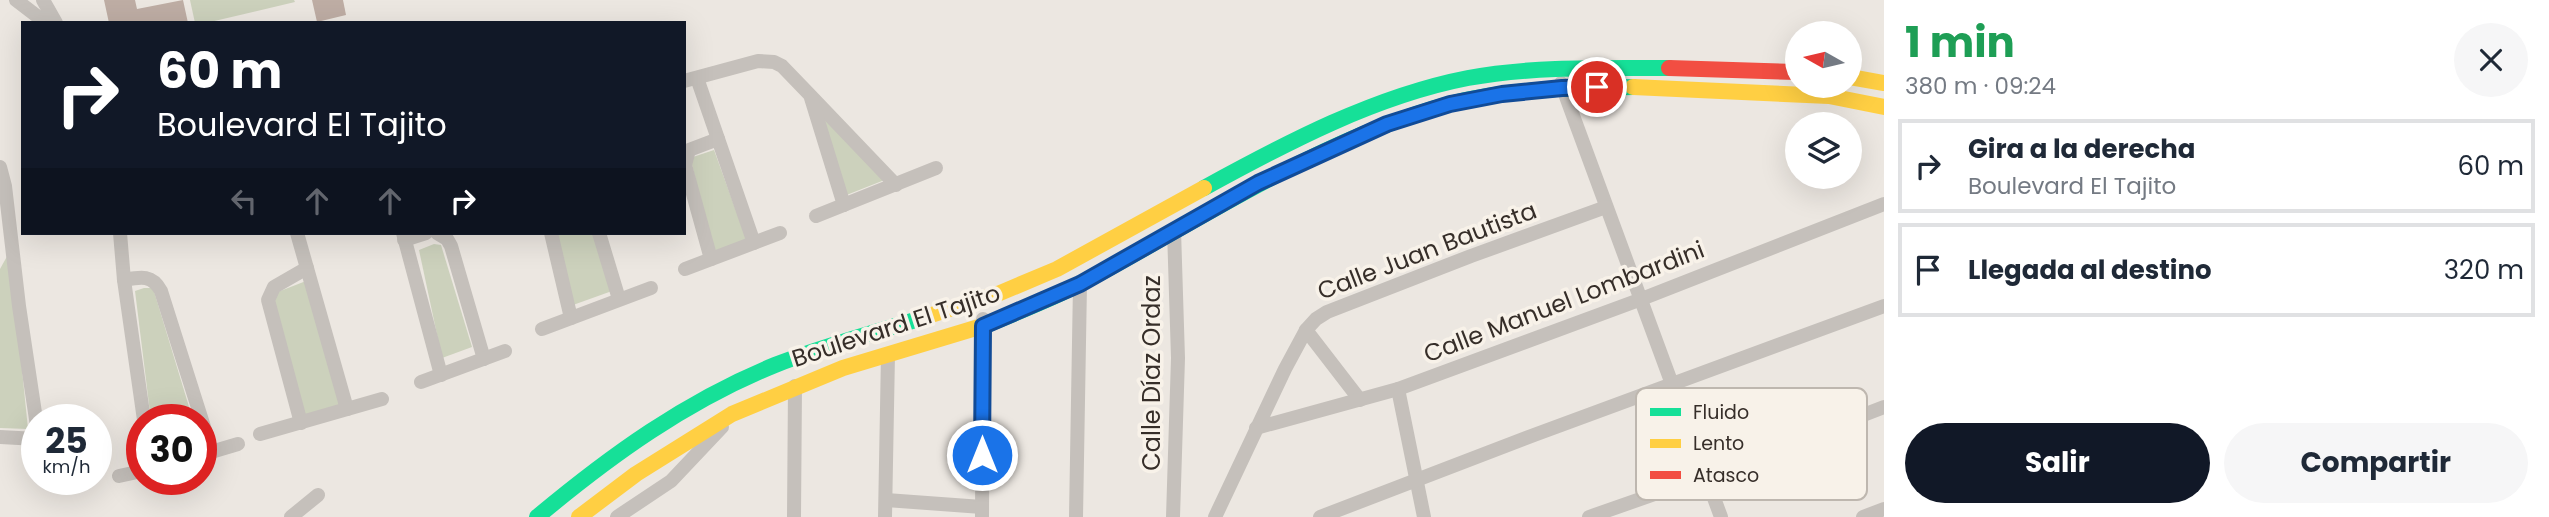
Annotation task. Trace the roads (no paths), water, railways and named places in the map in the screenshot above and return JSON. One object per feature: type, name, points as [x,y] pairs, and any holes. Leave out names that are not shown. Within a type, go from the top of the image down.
[{"type":"main road","name":"Boulevard El Tajito","points":[[537,517],[608,459],[671,418],[732,386],[797,357],[983,299],[1068,264],[1249,164],[1383,103],[1443,84],[1497,74],[1556,69],[1725,68],[1785,71]]},
{"type":"main road","points":[[1862,78],[1884,76]]},
{"type":"main road","points":[[1862,79],[1884,83]]},
{"type":"main road","name":"Boulevard El Tajito","points":[[579,517],[636,474],[732,414],[843,368],[983,326],[1080,284],[1258,183],[1387,124],[1450,104],[1502,94],[1562,88],[1785,90]]},
{"type":"main road","name":"Boulevard El Tajito","points":[[1853,98],[1884,107]]},
{"type":"street","points":[[16,0],[43,21]]},
{"type":"street","points":[[43,0],[55,21]]},
{"type":"street","points":[[754,243],[718,138],[690,79],[758,61],[774,62],[782,66],[896,185]]},
{"type":"street","points":[[1556,69],[1672,388]]},
{"type":"street","points":[[809,94],[844,205]]},
{"type":"street","points":[[686,161],[689,150],[718,138]]},
{"type":"street","points":[[0,167],[34,404]]},
{"type":"street","points":[[816,216],[936,168]]},
{"type":"street","points":[[686,169],[711,259]]},
{"type":"street","name":"Calle Manuel Lombardini","points":[[1256,428],[1398,389],[1639,300],[1884,204]]},
{"type":"street","name":"Calle Juan Bautista","points":[[1214,517],[1256,428],[1307,330],[1316,319],[1327,312],[1471,256],[1606,208]]},
{"type":"street","name":"Calle Díaz Ordaz","points":[[1173,517],[1178,358],[1174,230]]},
{"type":"street","points":[[685,269],[780,233]]},
{"type":"street","points":[[120,235],[142,404]]},
{"type":"street","points":[[298,235],[347,409]]},
{"type":"street","points":[[440,235],[452,246],[484,359]]},
{"type":"street","points":[[551,235],[571,318]]},
{"type":"street","points":[[600,235],[619,299]]},
{"type":"street","points":[[403,236],[441,375]]},
{"type":"street","points":[[0,254],[11,238]]},
{"type":"street","points":[[301,422],[268,300],[274,287],[307,268]]},
{"type":"street","points":[[124,280],[145,277],[153,280],[162,290],[193,404]]},
{"type":"street","points":[[1076,517],[1080,284]]},
{"type":"street","points":[[542,329],[650,288]]},
{"type":"street","points":[[886,500],[982,512],[983,299]]},
{"type":"street","points":[[1663,388],[1884,306]]},
{"type":"street","points":[[1307,330],[1360,400]]},
{"type":"street","points":[[421,382],[505,351]]},
{"type":"street","points":[[886,517],[888,354]]},
{"type":"street","points":[[794,517],[795,386]]},
{"type":"street","points":[[1398,389],[1424,517]]},
{"type":"street","points":[[1320,517],[1636,398]]},
{"type":"street","points":[[260,434],[383,399]]},
{"type":"street","points":[[1867,414],[1884,407]]},
{"type":"street","points":[[617,517],[671,481],[701,452],[732,414]]},
{"type":"street","points":[[0,437],[21,438]]},
{"type":"street","points":[[217,451],[238,444]]},
{"type":"street","points":[[119,477],[126,475]]},
{"type":"street","points":[[291,517],[318,495]]},
{"type":"street","points":[[1589,517],[1638,500]]},
{"type":"street","points":[[1715,500],[1721,517]]},
{"type":"street","points":[[1863,517],[1884,509]]}]
